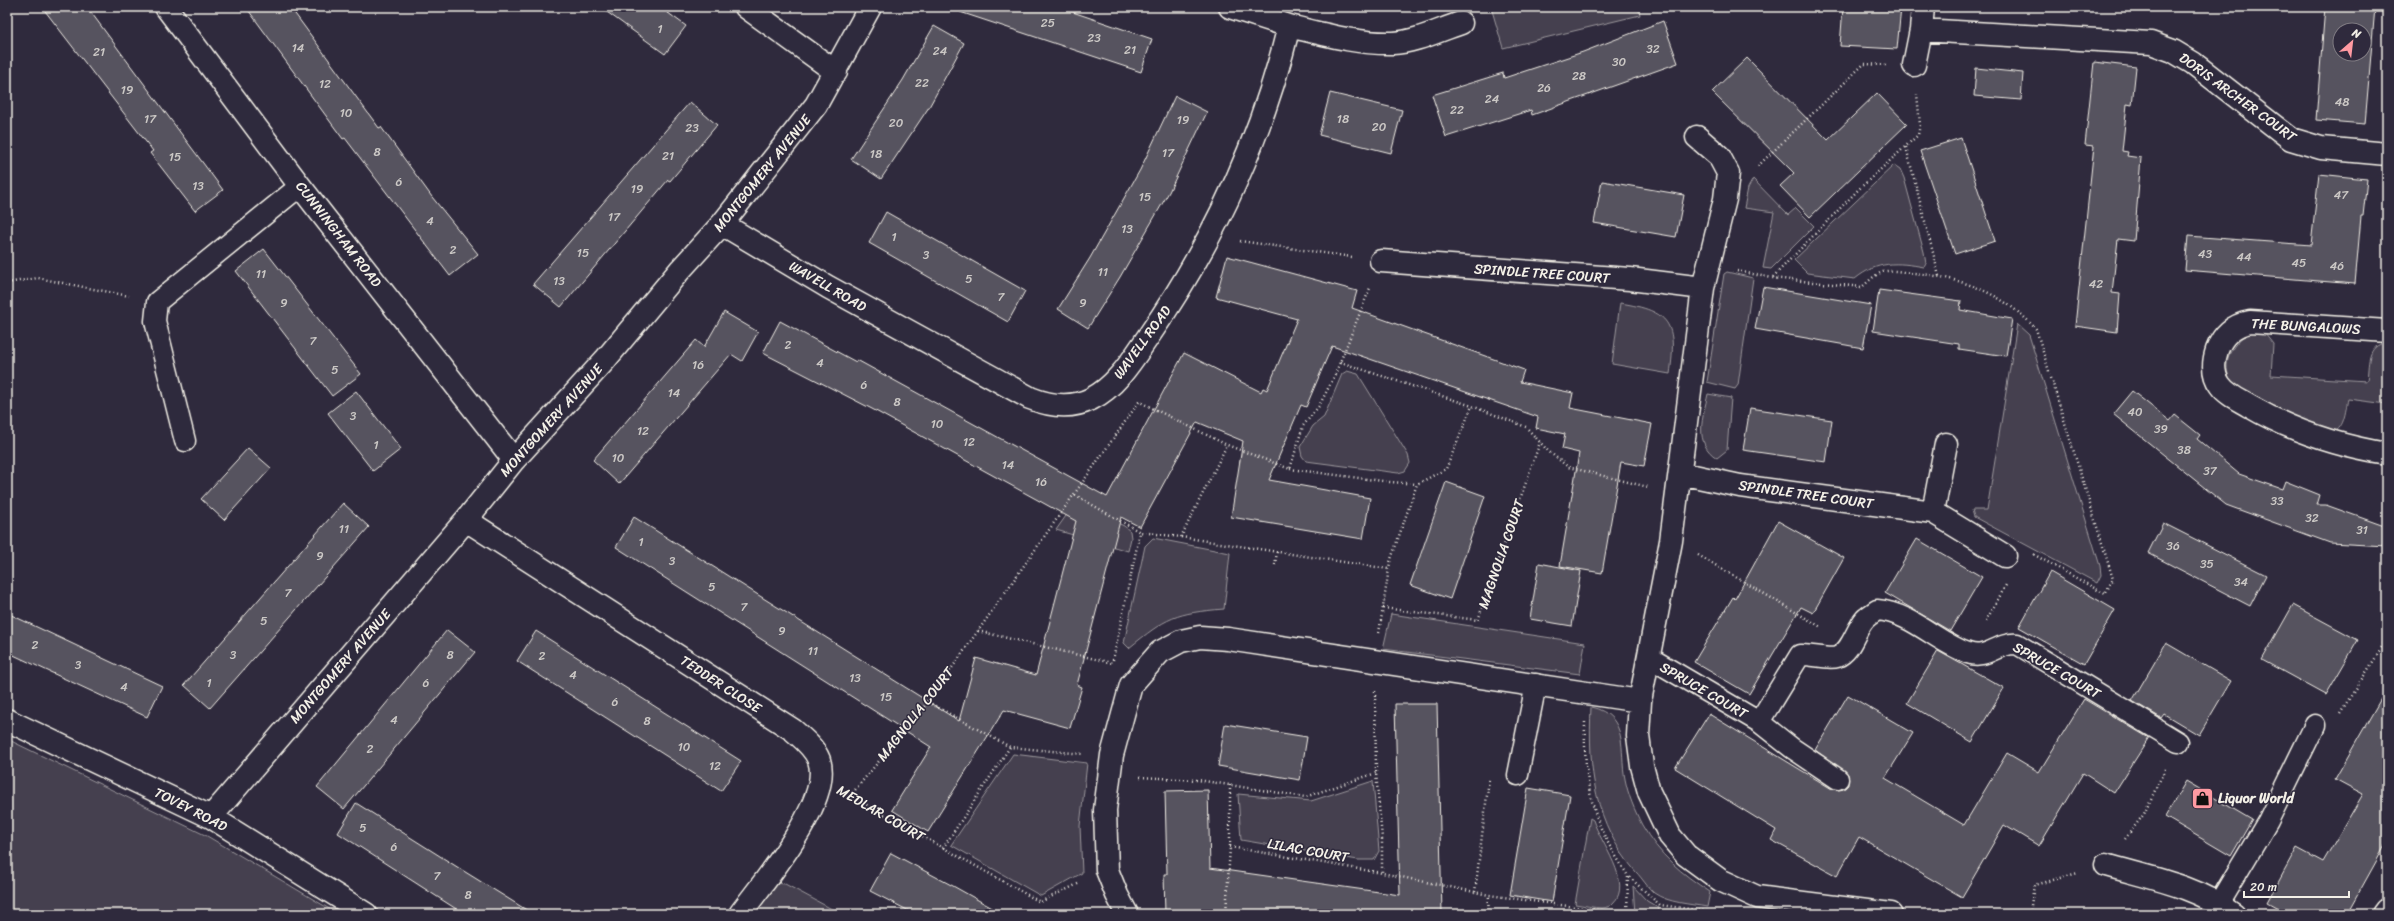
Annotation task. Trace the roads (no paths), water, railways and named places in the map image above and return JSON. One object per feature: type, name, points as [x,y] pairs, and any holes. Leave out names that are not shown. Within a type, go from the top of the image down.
[{"type":"street","name":"CUNNINGHAM ROAD","points":[[166,7],[300,186],[514,460]]},
{"type":"street","points":[[746,7],[836,72]]},
{"type":"street","name":"MONTGOMERY AVENUE","points":[[211,817],[466,520],[514,460],[605,360],[680,270],[722,224],[801,126],[836,72],[870,7]]},
{"type":"street","points":[[1230,7],[1289,26],[1349,40],[1394,43],[1420,37],[1461,23]]},
{"type":"street","points":[[1914,65],[1921,30],[1923,7]]},
{"type":"street","name":"WAVELL ROAD","points":[[722,224],[828,286],[1030,398],[1047,405],[1070,406],[1092,399],[1109,386],[1128,365],[1168,308],[1210,236],[1250,146],[1280,64],[1289,26]]},
{"type":"street","name":"DORIS ARCHER COURT","points":[[1921,30],[2151,43],[2173,51],[2193,63],[2291,139],[2320,148],[2387,154]]},
{"type":"street","points":[[1697,137],[1719,156],[1728,173],[1725,199],[1703,288],[1671,541],[1650,658],[1640,701],[1638,736],[1642,766],[1649,792],[1670,836],[1686,855],[1720,880],[1758,897],[1891,914]]},
{"type":"street","name":"SPINDLE TREE COURT","points":[[1381,261],[1630,279],[1703,288]]},
{"type":"street","name":"THE BUNGALOWS","points":[[2387,331],[2250,322],[2240,324],[2230,329],[2222,339],[2214,357],[2213,367],[2220,385],[2230,395],[2275,420],[2319,438],[2364,450],[2387,454]]},
{"type":"street","points":[[1933,512],[1946,444]]},
{"type":"street","name":"SPINDLE TREE COURT","points":[[1679,483],[1740,486],[1933,512],[2005,556]]},
{"type":"street","name":"TEDDER CLOSE","points":[[466,520],[793,730],[809,744],[819,760],[821,776],[817,794],[808,818],[740,914]]},
{"type":"street","points":[[1127,914],[1117,895],[1107,870],[1104,810],[1112,754],[1131,685],[1160,652],[1181,641],[1200,637],[1235,640],[1375,662],[1536,684],[1640,701]]},
{"type":"street","name":"TOVEY ROAD","points":[[7,720],[211,817],[366,914]]},
{"type":"street","points":[[2106,865],[2196,892],[2227,908]]},
{"type":"street","points":[[2384,914],[2387,910]]},
{"type":"lane","points":[[185,441],[155,321],[157,302],[300,186]]},
{"type":"lane","name":"SPRUCE COURT","points":[[1759,722],[1800,655],[1813,654],[1825,658],[1838,657],[1848,647],[1865,620],[1877,610],[1893,611],[1968,654],[1988,654],[2007,643],[2017,644],[2178,742]]},
{"type":"lane","name":"SPRUCE COURT","points":[[1650,658],[1759,722],[1792,748],[1838,779]]},
{"type":"lane","points":[[1518,775],[1536,684]]},
{"type":"lane","points":[[2227,908],[2315,725]]},
{"type":"place","name":"Liquor World","points":[[2202,798]]}]
